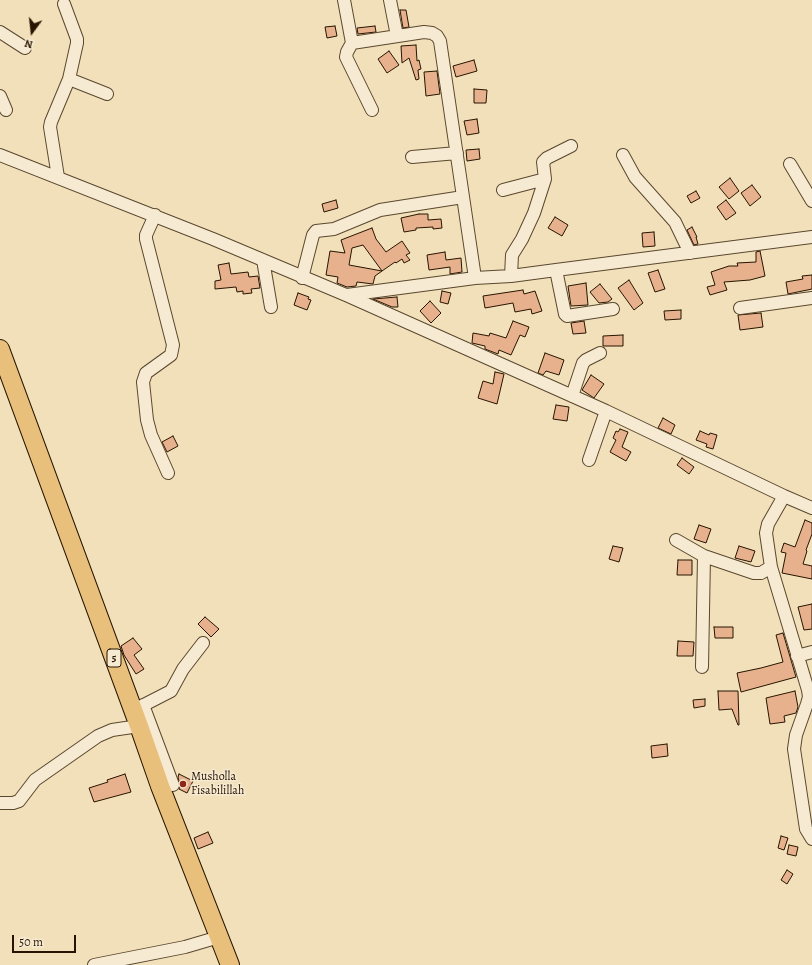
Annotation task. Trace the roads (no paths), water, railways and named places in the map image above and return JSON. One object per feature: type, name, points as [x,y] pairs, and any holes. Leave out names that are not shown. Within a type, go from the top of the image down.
[{"type":"highway","name":"5","points":[[0,349],[139,714],[160,786],[230,965]]},
{"type":"street","points":[[344,0],[352,43],[346,57],[372,110]]},
{"type":"street","points":[[390,0],[397,36]]},
{"type":"street","points":[[58,177],[50,127],[69,79],[77,43],[64,4]]},
{"type":"street","points":[[0,32],[25,48]]},
{"type":"street","points":[[352,43],[424,32],[437,36],[440,41],[475,278]]},
{"type":"street","points":[[69,79],[106,94]]},
{"type":"street","points":[[0,96],[6,110]]},
{"type":"street","points":[[511,276],[512,255],[522,240],[534,213],[545,178],[543,162],[571,146]]},
{"type":"street","points":[[412,157],[457,153]]},
{"type":"street","points":[[623,154],[634,177],[674,222],[690,253]]},
{"type":"street","points":[[0,155],[213,238],[302,278],[346,295],[606,411],[812,508]]},
{"type":"street","points":[[790,164],[812,201]]},
{"type":"street","points":[[503,190],[545,178]]},
{"type":"street","points":[[302,278],[313,235],[316,231],[337,228],[380,210],[463,197]]},
{"type":"street","points":[[155,215],[146,235],[146,239],[173,345],[171,355],[146,373],[143,382],[147,420],[151,435],[168,473]]},
{"type":"street","points":[[346,295],[475,278],[511,276],[812,237]]},
{"type":"street","points":[[263,260],[271,307]]},
{"type":"street","points":[[556,270],[565,314],[567,316],[613,309]]},
{"type":"street","points":[[740,308],[812,298]]},
{"type":"street","points":[[572,396],[583,363],[600,353]]},
{"type":"street","points":[[589,460],[606,411]]},
{"type":"street","points":[[784,496],[766,528],[766,532],[772,567],[808,690],[809,697],[796,735],[794,749],[806,829],[812,839]]},
{"type":"street","points":[[676,540],[704,556],[754,573],[761,573],[772,567]]},
{"type":"street","points":[[702,667],[704,556]]},
{"type":"street","points":[[0,803],[13,803],[19,801],[35,780],[98,736],[112,730],[139,714],[171,691],[183,669],[203,643]]},
{"type":"street","points":[[797,656],[812,652]]},
{"type":"street","points":[[139,714],[174,785]]},
{"type":"street","points":[[94,965],[185,947],[219,937]]},
{"type":"place","name":"Musholla Fisabilillah","points":[[183,784]]}]
